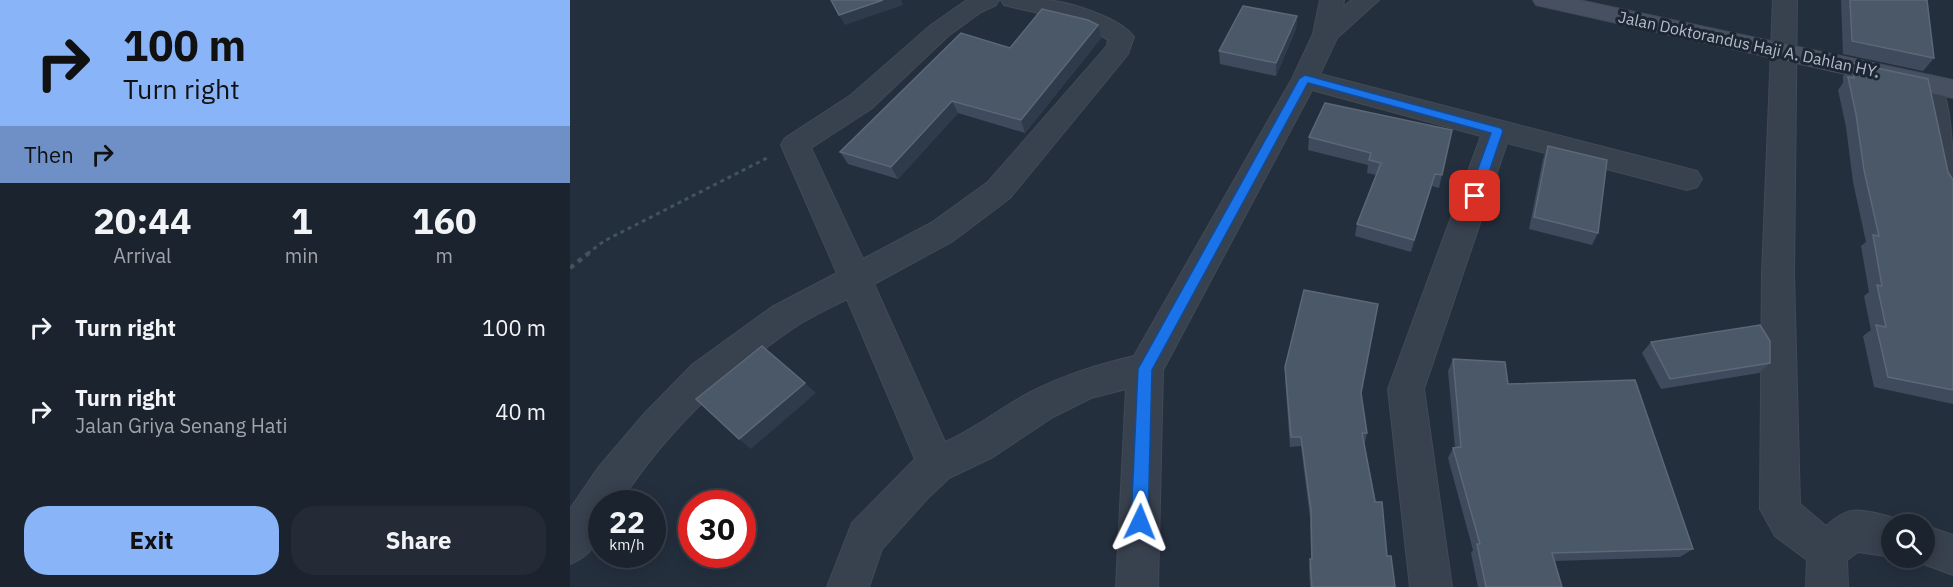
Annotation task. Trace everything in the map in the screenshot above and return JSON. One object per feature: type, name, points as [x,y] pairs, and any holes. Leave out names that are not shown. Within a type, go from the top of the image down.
[{"type":"street","points":[[936,465],[795,145],[860,103],[948,9],[987,0]]},
{"type":"street","points":[[570,544],[612,481],[658,425],[706,375],[784,316],[856,280],[942,232],[999,190],[1119,48],[1121,37],[1109,27],[1066,13],[1013,0]]},
{"type":"street","points":[[1137,587],[1145,369],[1305,79],[1326,34],[1332,0]]},
{"type":"street","points":[[1326,34],[1367,0]]},
{"type":"street","name":"Jalan Doktorandus Haji A. Dahlan HY.","points":[[1545,0],[1942,86]]},
{"type":"street","points":[[1785,0],[1778,274],[1780,509],[1784,519],[1795,529],[1827,569],[1852,531],[1881,535]]},
{"type":"street","points":[[1305,79],[1687,179]]},
{"type":"street","points":[[1942,86],[1953,184]]},
{"type":"street","points":[[1431,587],[1406,389],[1497,131]]},
{"type":"street","points":[[848,587],[866,537],[913,486],[936,465],[980,445],[1049,401],[1085,384],[1145,369]]},
{"type":"street","points":[[1935,549],[1953,555]]},
{"type":"path","points":[[570,268],[604,241],[728,176],[795,145]]},
{"type":"building","points":[[831,0],[883,0],[839,15]]},
{"type":"building","points":[[1850,0],[1927,0],[1934,58],[1852,41]]},
{"type":"building","points":[[1243,6],[1297,16],[1276,63],[1219,51]]},
{"type":"building","points":[[1042,9],[1088,20],[1098,25],[1021,120],[952,101],[891,167],[840,152],[961,33],[1010,48]]},
{"type":"building","points":[[1853,63],[1928,79],[1948,172],[1953,180],[1953,390],[1888,377],[1876,325],[1886,327],[1877,285],[1882,286],[1873,235],[1879,236],[1864,170],[1848,77],[1854,78]]},
{"type":"building","points":[[1325,103],[1452,130],[1442,175],[1435,174],[1414,240],[1357,224],[1381,163],[1369,160],[1371,153],[1309,137]]},
{"type":"building","points":[[1548,146],[1607,160],[1598,233],[1534,217]]},
{"type":"building","points":[[1304,290],[1378,304],[1361,393],[1367,433],[1362,433],[1375,502],[1382,502],[1387,556],[1391,556],[1395,587],[1312,587],[1311,510],[1301,437],[1291,437],[1285,367]]},
{"type":"building","points":[[1760,325],[1770,341],[1770,363],[1670,379],[1651,342]]},
{"type":"building","points":[[762,346],[805,383],[739,439],[696,399]]},
{"type":"building","points":[[1453,359],[1505,362],[1508,384],[1635,380],[1693,549],[1552,553],[1562,587],[1486,587],[1477,544],[1480,544],[1453,448],[1461,447]]},
{"type":"route","points":[[1140,522],[1145,369],[1305,79],[1497,131],[1475,196]]}]
